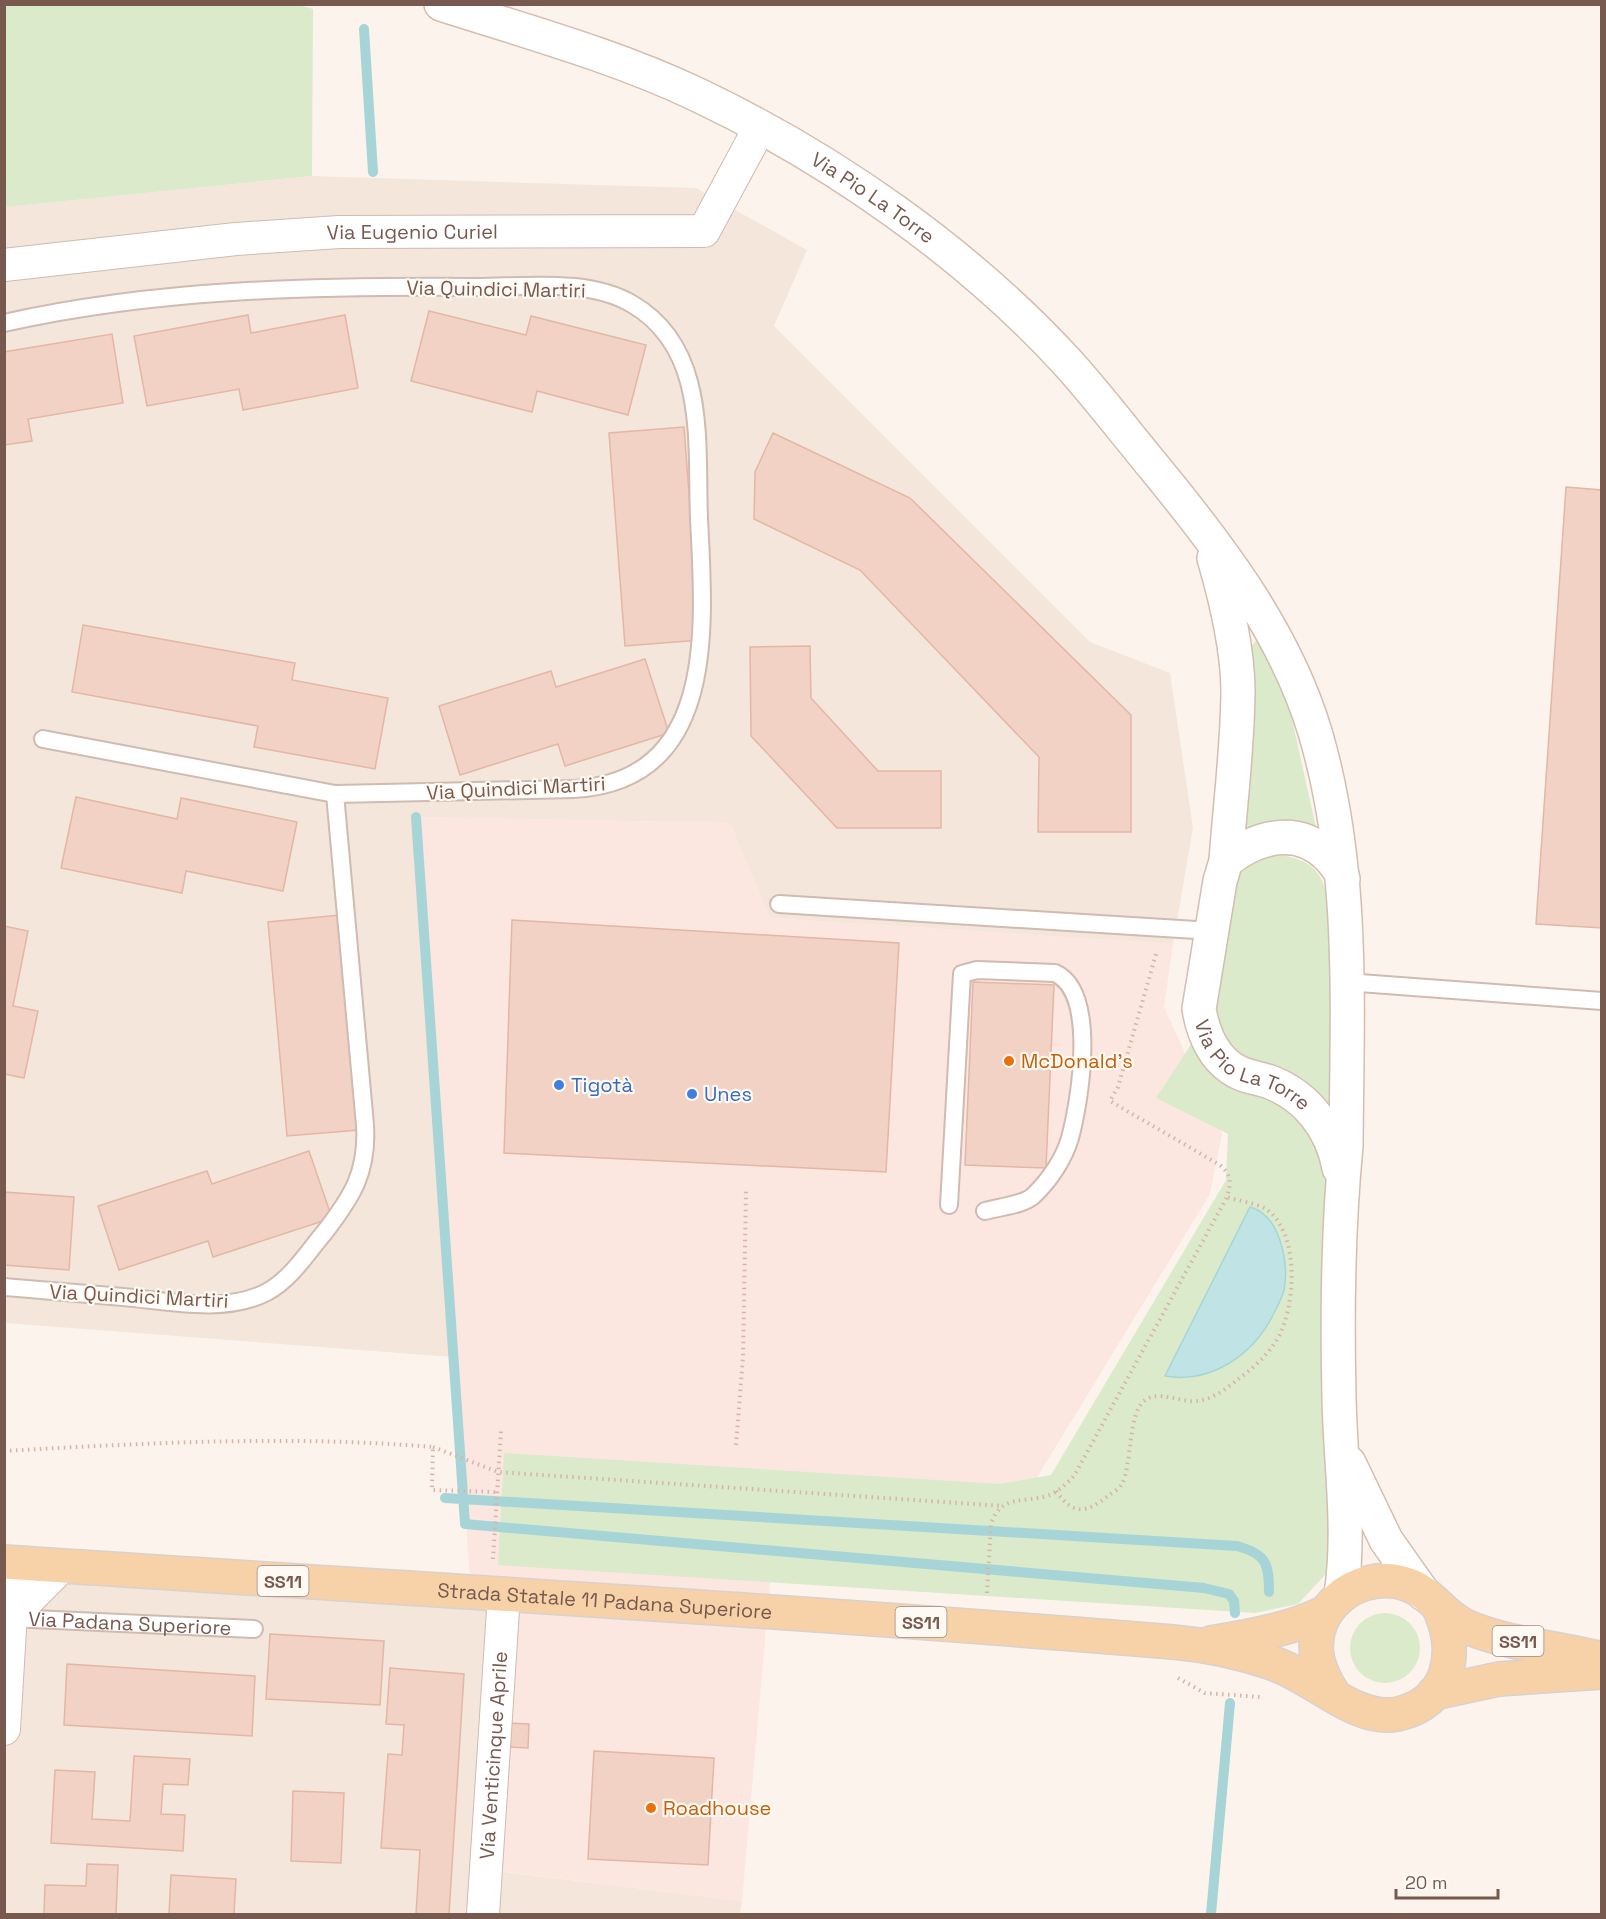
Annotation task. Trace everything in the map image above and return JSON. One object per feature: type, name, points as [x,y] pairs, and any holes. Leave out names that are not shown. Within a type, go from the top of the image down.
[{"type":"main road","name":"Strada Statale 11 Padana Superiore","points":[[9,1563],[986,1626],[1203,1645],[1272,1663],[1300,1674],[1352,1708],[1373,1715],[1396,1714],[1417,1707],[1434,1693],[1446,1674],[1452,1653],[1449,1630],[1432,1602]]},
{"type":"main road","name":"Strada Statale 11 Padana Superiore","points":[[1203,1645],[1265,1633],[1308,1621],[1360,1584],[1382,1580],[1404,1583],[1471,1629],[1602,1659]]},
{"type":"main road","points":[[1333,1604],[1317,1633],[1316,1655],[1322,1676],[1334,1695]]},
{"type":"main road","name":"Strada Statale 11 Padana Superiore","points":[[1434,1693],[1499,1679],[1602,1672]]},
{"type":"street","name":"Via Pio La Torre","points":[[441,4],[642,71],[698,95],[759,128],[881,202],[996,293],[1068,362],[1206,530],[1286,657],[1302,694],[1334,809],[1344,882],[1346,1146],[1342,1187],[1339,1395],[1347,1542],[1333,1604]]},
{"type":"street","name":"Via Eugenio Curiel","points":[[4,265],[225,240],[339,232],[704,231],[759,128]]},
{"type":"street","name":"Via Pio La Torre","points":[[1206,530],[1222,584],[1238,685],[1226,861],[1220,881],[1199,1009],[1210,1044],[1232,1069],[1286,1090],[1311,1110],[1335,1146],[1342,1187]]},
{"type":"street","points":[[1226,861],[1244,847],[1261,840],[1295,838],[1323,852],[1341,872],[1344,882]]},
{"type":"street","name":"Via Pio La Torre","points":[[1343,1452],[1386,1540],[1432,1602]]},
{"type":"street","points":[[4,1730],[9,1563]]},
{"type":"street","points":[[8,1618],[62,1566]]},
{"type":"street","name":"Via Venticinque Aprile","points":[[483,1914],[504,1595]]},
{"type":"lane","name":"Via Quindici Martiri","points":[[4,323],[98,305],[231,293],[404,286],[564,288],[614,295],[640,309],[669,336],[684,362],[693,395],[704,624],[699,664],[682,719],[660,752],[631,777],[594,788],[496,793],[335,794],[366,1140],[360,1177],[341,1210],[289,1276],[268,1292],[241,1301],[191,1303],[4,1287]]},
{"type":"lane","points":[[43,739],[335,794]]},
{"type":"lane","points":[[779,904],[1212,931]]},
{"type":"lane","points":[[949,1205],[962,974],[977,970],[1055,973],[1064,977],[1070,985],[1081,1021],[1080,1083],[1070,1140],[1054,1172],[1031,1198],[985,1211]]},
{"type":"lane","points":[[1346,982],[1602,1001]]},
{"type":"lane","name":"Via Padana Superiore","points":[[8,1618],[254,1629]]},
{"type":"path","points":[[987,1599],[991,1524],[994,1514],[1016,1499],[1046,1496],[1074,1476],[1227,1197],[1231,1181],[1229,1174],[1220,1165],[1110,1101],[1118,1087],[1163,928]]},
{"type":"path","points":[[736,1445],[743,1357],[746,1191]]},
{"type":"path","points":[[1056,1491],[1064,1502],[1076,1509],[1091,1509],[1121,1485],[1137,1413],[1143,1401],[1154,1397],[1184,1401],[1212,1397],[1238,1380],[1277,1340],[1290,1298],[1290,1255],[1286,1237],[1280,1224],[1266,1209],[1227,1197]]},
{"type":"path","points":[[493,1550],[501,1431]]},
{"type":"path","points":[[4,1451],[99,1445],[355,1440],[433,1447],[498,1472],[1004,1506]]},
{"type":"path","points":[[433,1447],[432,1490],[496,1492]]},
{"type":"path","points":[[1176,1677],[1205,1693],[1268,1698]]},
{"type":"shaded area","points":[[312,176],[696,188],[807,250],[774,326],[1090,642],[1170,673],[1193,828],[1173,944],[770,918],[730,823],[416,817],[453,1357],[5,1323],[4,207]]},
{"type":"shaded area","points":[[416,817],[730,823],[770,918],[1173,944],[1164,1007],[1222,1134],[1210,1194],[1027,1494],[779,1482],[742,1901],[499,1871],[504,1596],[471,1593]]},
{"type":"shaded area","points":[[62,1566],[504,1593],[487,1870],[742,1901],[740,1914],[5,1914],[4,1618]]},
{"type":"green space","points":[[296,4],[313,9],[312,176],[5,207],[5,5]]},
{"type":"green space","points":[[1259,638],[1285,688],[1317,832],[1248,834],[1241,830],[1250,647]]},
{"type":"green space","points":[[1273,854],[1301,860],[1315,870],[1325,888],[1331,914],[1335,947],[1336,1020],[1334,1108],[1330,1109],[1239,1060],[1226,1045],[1213,1004],[1229,888],[1247,866]]},
{"type":"green space","points":[[1192,1043],[1204,1065],[1234,1084],[1273,1101],[1298,1117],[1327,1158],[1323,1439],[1333,1528],[1333,1556],[1325,1575],[1298,1604],[1255,1613],[498,1565],[504,1453],[1000,1484],[1051,1475],[1226,1180],[1228,1134],[1156,1098]]},
{"type":"green space","points":[[1392,1613],[1405,1619],[1414,1628],[1418,1634],[1420,1648],[1418,1662],[1410,1673],[1399,1681],[1378,1683],[1360,1673],[1352,1662],[1350,1641],[1360,1623],[1371,1615]]},
{"type":"water","points":[[1250,1207],[1269,1219],[1280,1241],[1285,1279],[1284,1290],[1276,1309],[1254,1343],[1229,1363],[1214,1371],[1198,1375],[1165,1376]]},
{"type":"building","points":[[429,311],[526,335],[531,316],[646,345],[628,415],[537,391],[532,412],[411,381]]},
{"type":"building","points":[[248,315],[251,333],[345,315],[358,388],[243,410],[239,389],[147,406],[134,336]]},
{"type":"building","points":[[112,334],[123,403],[28,419],[32,441],[4,445],[4,352]]},
{"type":"building","points":[[684,427],[700,640],[625,646],[609,433]]},
{"type":"building","points":[[773,433],[910,498],[1131,715],[1131,832],[1038,832],[1039,757],[860,570],[754,519],[755,472]]},
{"type":"building","points":[[1566,487],[1602,490],[1602,928],[1536,924]]},
{"type":"building","points":[[83,625],[295,663],[292,680],[388,698],[375,769],[254,747],[258,726],[72,692]]},
{"type":"building","points":[[810,646],[811,698],[878,771],[941,771],[941,828],[837,828],[751,736],[750,647]]},
{"type":"building","points":[[645,659],[669,733],[565,766],[558,744],[460,775],[439,706],[551,671],[556,687]]},
{"type":"building","points":[[76,797],[177,819],[181,798],[297,822],[283,891],[186,871],[182,893],[61,868]]},
{"type":"building","points":[[340,915],[359,1130],[287,1136],[268,922]]},
{"type":"building","points":[[512,920],[899,943],[886,1172],[504,1153]]},
{"type":"building","points":[[4,926],[28,931],[13,1006],[38,1011],[24,1078],[4,1074]]},
{"type":"building","points":[[973,982],[1054,985],[1046,1168],[965,1165]]},
{"type":"building","points":[[309,1151],[332,1218],[213,1257],[208,1241],[119,1270],[98,1206],[207,1171],[212,1184]]},
{"type":"building","points":[[4,1192],[74,1197],[69,1270],[4,1265]]},
{"type":"building","points":[[270,1634],[384,1641],[380,1705],[266,1699]]},
{"type":"building","points":[[67,1664],[255,1676],[252,1736],[64,1725]]},
{"type":"building","points":[[390,1668],[464,1674],[449,1914],[416,1914],[420,1850],[381,1848],[388,1754],[402,1755],[404,1725],[386,1724]]},
{"type":"building","points":[[508,1723],[529,1724],[528,1748],[507,1747]]},
{"type":"building","name":"Roadhouse","points":[[594,1751],[714,1758],[708,1865],[588,1859]]},
{"type":"building","points":[[134,1756],[190,1759],[188,1785],[163,1784],[161,1814],[185,1815],[183,1851],[51,1843],[55,1770],[95,1772],[92,1819],[130,1821]]},
{"type":"building","points":[[293,1791],[344,1793],[341,1863],[291,1861]]},
{"type":"building","points":[[87,1864],[118,1865],[116,1914],[44,1914],[45,1885],[86,1886]]},
{"type":"building","points":[[171,1875],[236,1879],[234,1914],[169,1914]]},
{"type":"waterway","points":[[364,29],[373,172]]},
{"type":"waterway","points":[[416,817],[465,1524],[1204,1588],[1229,1594],[1234,1601],[1235,1613]]},
{"type":"waterway","points":[[445,1498],[1237,1546],[1254,1552],[1264,1561],[1267,1567],[1269,1592]]},
{"type":"waterway","points":[[1211,1914],[1230,1703]]},
{"type":"place","name":"McDonald's","points":[[1009,1061]]},
{"type":"place","name":"Tigotà","points":[[559,1085]]},
{"type":"place","name":"Unes","points":[[692,1094]]},
{"type":"place","name":"Roadhouse","points":[[651,1808]]}]
